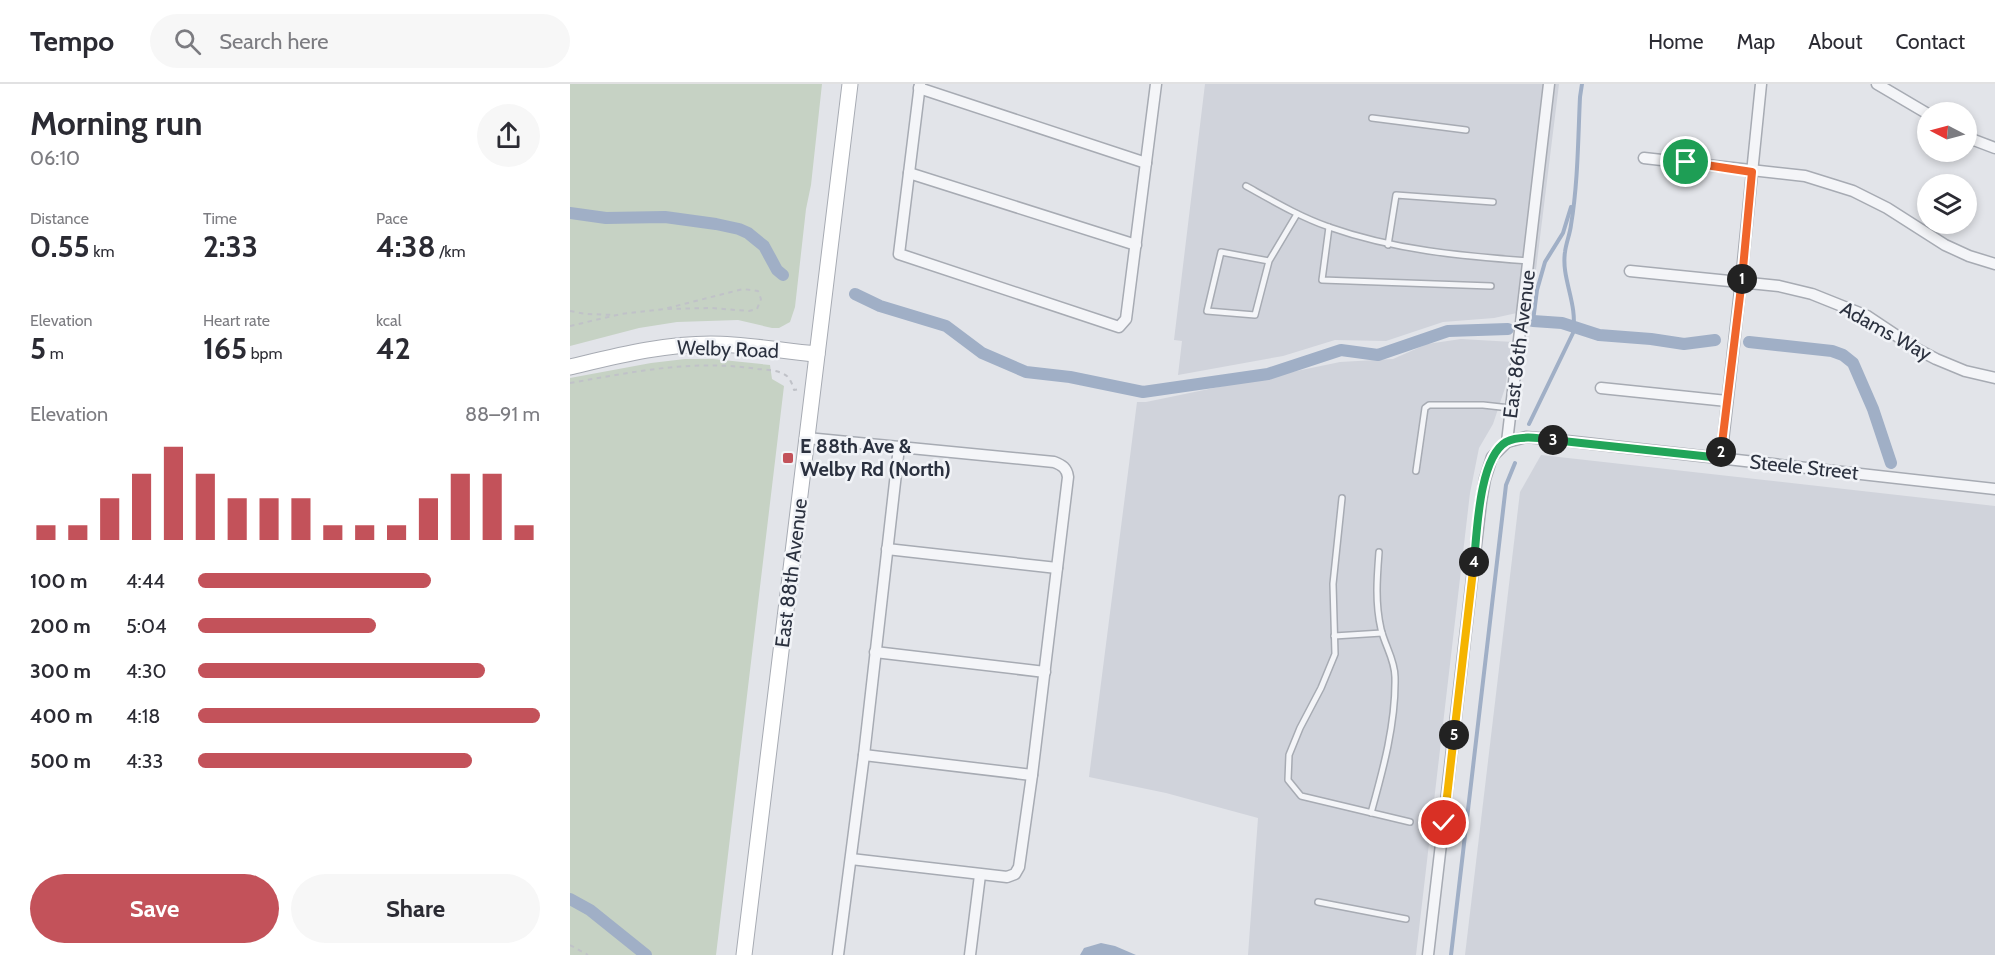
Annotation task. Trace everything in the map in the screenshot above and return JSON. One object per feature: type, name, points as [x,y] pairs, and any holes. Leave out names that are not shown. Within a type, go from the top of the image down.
[{"type":"main road","name":"East 88th Avenue","points":[[744,955],[850,84]]},
{"type":"main road","name":"Welby Road","points":[[570,367],[666,346],[738,346],[817,354]]},
{"type":"street","points":[[1146,163],[920,86],[899,254],[1119,327],[1126,319],[1136,245],[1156,84]]},
{"type":"street","name":"East 86th Avenue","points":[[1428,955],[1481,502],[1492,458],[1506,442],[1549,84]]},
{"type":"street","points":[[1721,458],[1742,282],[1761,84]]},
{"type":"street","points":[[1877,84],[1917,108]]},
{"type":"street","points":[[1977,141],[1995,148]]},
{"type":"street","points":[[1644,158],[1752,172],[1805,176],[1854,192],[1887,208],[1945,245],[1995,264]]},
{"type":"street","points":[[909,173],[1136,245]]},
{"type":"street","name":"Adams Way","points":[[1630,271],[1779,286],[1831,300],[1867,316],[1936,359],[1965,371],[1995,378]]},
{"type":"street","points":[[1601,388],[1727,402]]},
{"type":"street","points":[[807,438],[1054,462],[1067,471],[1068,477],[1019,867],[1012,876],[980,875],[851,859]]},
{"type":"street","name":"Steele Street","points":[[1506,442],[1526,438],[1995,489]]},
{"type":"street","points":[[838,955],[864,755],[899,447]]},
{"type":"street","points":[[887,549],[1057,568]]},
{"type":"street","points":[[875,652],[1045,672]]},
{"type":"street","points":[[864,755],[1032,775]]},
{"type":"street","points":[[970,955],[980,875]]},
{"type":"lane","points":[[1372,118],[1466,130]]},
{"type":"lane","points":[[1246,186],[1297,214],[1329,227],[1388,245],[1463,256],[1529,261]]},
{"type":"lane","points":[[1388,245],[1396,195],[1493,202]]},
{"type":"lane","points":[[1269,261],[1221,252],[1207,311],[1255,315],[1269,261],[1297,214]]},
{"type":"lane","points":[[1329,227],[1322,280],[1491,286]]},
{"type":"lane","points":[[1416,471],[1425,408],[1428,405],[1483,405],[1510,408]]},
{"type":"lane","points":[[1342,498],[1333,584],[1335,654],[1289,755],[1288,780],[1301,796],[1410,822]]},
{"type":"lane","points":[[1371,813],[1391,725],[1395,676],[1378,611],[1376,582],[1379,552]]},
{"type":"lane","points":[[1334,636],[1382,633]]},
{"type":"lane","points":[[1318,902],[1406,919]]},
{"type":"path","points":[[570,311],[598,315],[664,309],[711,308],[749,311],[757,309],[761,299],[758,291],[743,289],[664,309]]},
{"type":"path","points":[[570,326],[621,314]]},
{"type":"path","points":[[570,384],[653,369],[713,364],[742,366],[781,373],[788,377],[794,390],[813,387]]},
{"type":"path","points":[[570,945],[588,955]]},
{"type":"shaded area","points":[[1205,84],[1559,84],[1531,310],[1494,318],[1443,322],[1386,341],[1335,340],[1283,356],[1178,375],[1182,341],[1174,340]]},
{"type":"shaded area","points":[[1461,339],[1513,342],[1505,388],[1493,424],[1479,448],[1470,493],[1416,955],[1248,955],[1258,818],[1166,793],[1089,777],[1137,402],[1340,362],[1393,359],[1427,344]]},
{"type":"shaded area","points":[[1541,455],[1995,506],[1995,955],[1465,955],[1520,492]]},
{"type":"green space","points":[[570,84],[822,84],[795,307],[790,322],[779,328],[772,328],[738,320],[677,322],[639,328],[570,346]]},
{"type":"green space","points":[[685,359],[713,359],[770,365],[772,379],[784,386],[716,955],[570,955],[570,378]]},
{"type":"water","points":[[1101,943],[1136,955],[1080,955],[1084,948]]},
{"type":"waterway","points":[[1529,424],[1573,333],[1573,311],[1564,262],[1575,193],[1582,84]]},
{"type":"waterway","points":[[1533,321],[1537,290],[1545,262],[1563,233],[1571,207]]},
{"type":"waterway","points":[[570,213],[606,218],[665,217],[739,229],[764,246],[777,270],[783,275]]},
{"type":"waterway","points":[[855,294],[880,306],[946,326],[982,353],[1026,372],[1070,377],[1143,392],[1268,374],[1341,350],[1378,355],[1448,331],[1508,329]]},
{"type":"waterway","points":[[1533,321],[1562,323],[1599,335],[1684,344],[1715,340]]},
{"type":"waterway","points":[[1749,342],[1832,351],[1843,355],[1853,363],[1873,409],[1891,463]]},
{"type":"waterway","points":[[1451,955],[1506,485],[1515,463]]},
{"type":"waterway","points":[[570,899],[590,910],[646,955]]},
{"type":"place","name":"E 88th Ave & Welby Rd (North)","points":[[788,458]]},
{"type":"route","points":[[1444,823],[1481,502],[1492,458],[1506,442],[1526,438],[1721,458],[1742,282],[1752,172],[1686,162]]}]
